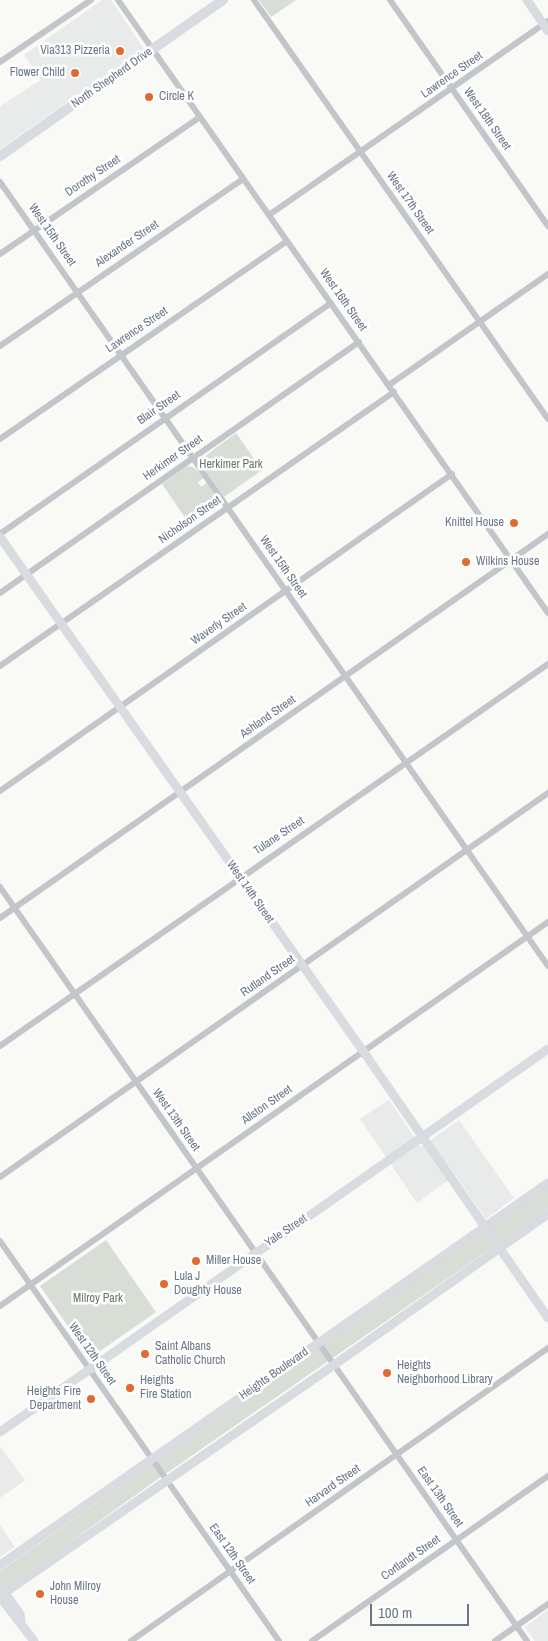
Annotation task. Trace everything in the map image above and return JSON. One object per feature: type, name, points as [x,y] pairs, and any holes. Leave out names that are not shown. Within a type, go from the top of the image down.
[{"type":"main road","name":"North Shepherd Drive","points":[[0,156],[223,0]]},
{"type":"main road","points":[[526,0],[546,25]]},
{"type":"main road","name":"West 14th Street","points":[[0,535],[363,1051],[548,1318]]},
{"type":"main road","name":"Yale Street","points":[[0,1432],[255,1252],[548,1050]]},
{"type":"main road","name":"Heights Boulevard","points":[[0,1565],[548,1183]]},
{"type":"main road","points":[[34,1641],[21,1621],[15,1617],[1,1593],[334,1365],[548,1214]]},
{"type":"street","points":[[0,62],[91,0]]},
{"type":"street","name":"West 16th Street","points":[[118,0],[548,613]]},
{"type":"street","name":"West 17th Street","points":[[254,0],[548,419]]},
{"type":"street","name":"West 18th Street","points":[[390,0],[548,226]]},
{"type":"street","name":"Lawrence Street","points":[[269,216],[546,25]]},
{"type":"street","name":"Dorothy Street","points":[[0,254],[200,117]]},
{"type":"street","name":"Alexander Street","points":[[0,346],[244,179]]},
{"type":"street","name":"West 15th Street","points":[[0,182],[548,966]]},
{"type":"street","name":"Lawrence Street","points":[[0,439],[288,241]]},
{"type":"street","points":[[389,385],[548,274]]},
{"type":"street","name":"Blair Street","points":[[0,535],[331,303]]},
{"type":"street","name":"Herkimer Street","points":[[0,593],[359,342]]},
{"type":"street","name":"Nicholson Street","points":[[0,666],[394,392]]},
{"type":"street","name":"Waverly Street","points":[[0,791],[452,474]]},
{"type":"street","name":"Ashland Street","points":[[0,918],[548,534]]},
{"type":"street","name":"Tulane Street","points":[[0,1046],[548,664]]},
{"type":"street","name":"Rutland Street","points":[[0,1177],[548,793]]},
{"type":"street","name":"West 13th Street","points":[[0,887],[334,1365]]},
{"type":"street","name":"Allston Street","points":[[0,1306],[548,922]]},
{"type":"street","name":"West 12th Street","points":[[0,1241],[166,1480]]},
{"type":"street","name":"Harvard Street","points":[[132,1641],[548,1348]]},
{"type":"street","name":"East 13th Street","points":[[334,1365],[527,1641]]},
{"type":"street","name":"Cortlandt Street","points":[[312,1641],[548,1476]]},
{"type":"street","name":"East 12th Street","points":[[166,1480],[279,1641]]},
{"type":"street","points":[[494,1641],[548,1604]]},
{"type":"shaded area","points":[[102,0],[111,0],[144,49],[0,149],[0,106],[41,80],[24,55]]},
{"type":"shaded area","points":[[389,1100],[421,1147],[459,1120],[514,1198],[486,1219],[455,1175],[417,1203],[360,1119]]},
{"type":"shaded area","points":[[0,1446],[25,1480],[0,1498]]},
{"type":"shaded area","points":[[0,1525],[15,1547],[0,1557]]},
{"type":"shaded area","points":[[548,1610],[548,1641],[535,1641],[525,1627]]},
{"type":"green space","points":[[259,0],[296,0],[271,17]]},
{"type":"green space","name":"Herkimer Park","points":[[236,433],[262,470],[224,497],[202,465],[201,459]]},
{"type":"green space","points":[[187,466],[193,467],[200,473],[204,478],[198,482],[201,487],[207,483],[219,501],[188,522],[162,484]]},
{"type":"green space","points":[[548,1187],[548,1209],[158,1479],[0,1592],[0,1571]]},
{"type":"green space","name":"Milroy Park","points":[[106,1240],[156,1312],[90,1358],[40,1286]]},
{"type":"place","name":"Via313 Pizzeria","points":[[120,51]]},
{"type":"place","name":"Flower Child","points":[[75,73]]},
{"type":"place","name":"Circle K","points":[[149,97]]},
{"type":"place","name":"Knittel House","points":[[514,523]]},
{"type":"place","name":"Wilkins House","points":[[466,562]]},
{"type":"place","name":"Miller House","points":[[196,1261]]},
{"type":"place","name":"Lula J Doughty House","points":[[164,1284]]},
{"type":"place","name":"Saint Albans Catholic Church","points":[[145,1354]]},
{"type":"place","name":"Heights Neighborhood Library","points":[[387,1373]]},
{"type":"place","name":"Heights Fire Station","points":[[130,1388]]},
{"type":"place","name":"Heights Fire Department","points":[[91,1399]]},
{"type":"place","name":"John Milroy House","points":[[40,1594]]}]
